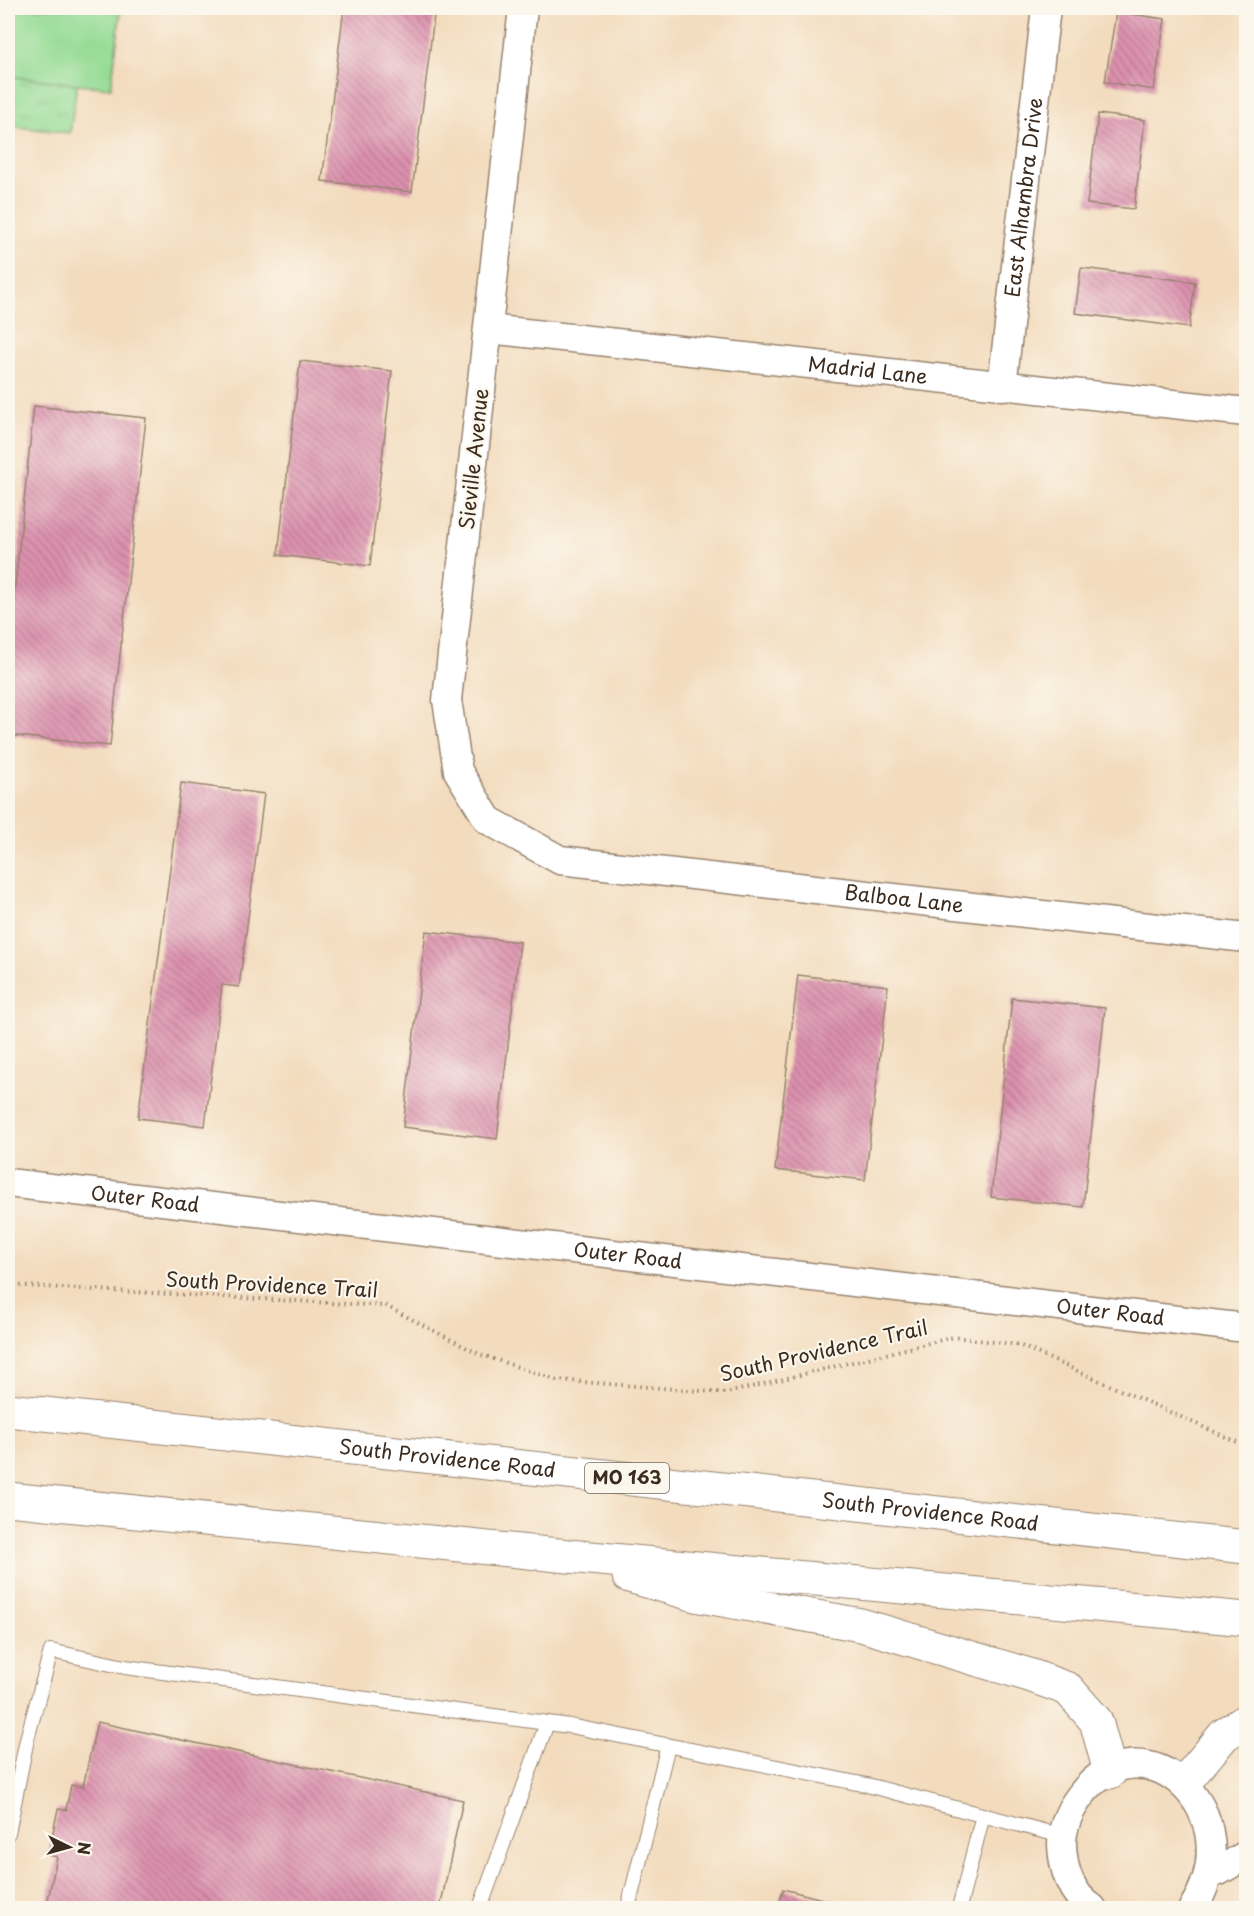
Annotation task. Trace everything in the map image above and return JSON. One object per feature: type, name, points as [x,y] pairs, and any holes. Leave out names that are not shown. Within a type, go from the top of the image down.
[{"type":"main road","name":"South Providence Road","points":[[8,1410],[1246,1548]]},
{"type":"main road","points":[[8,1499],[558,1555],[1246,1619]]},
{"type":"main road","points":[[558,1555],[695,1595],[861,1625],[1068,1689],[1096,1721],[1110,1772]]},
{"type":"main road","points":[[1188,1778],[1224,1735],[1246,1721]]},
{"type":"street","name":"Sieville Avenue","points":[[523,8],[447,700],[458,771],[488,820],[560,860]]},
{"type":"street","name":"East Alhambra Drive","points":[[1002,386],[1046,8]]},
{"type":"street","name":"Madrid Lane","points":[[489,329],[1246,412]]},
{"type":"street","name":"Balboa Lane","points":[[560,860],[1246,938]]},
{"type":"street","name":"Outer Road","points":[[8,1183],[1246,1328]]},
{"type":"street","points":[[1092,1908],[1071,1898],[1063,1863],[1062,1836],[1070,1809],[1087,1787],[1110,1772],[1145,1765],[1163,1767],[1188,1778],[1202,1791],[1227,1826],[1219,1871],[1209,1892],[1193,1908]]},
{"type":"street","points":[[1219,1871],[1246,1855]]},
{"type":"lane","points":[[8,1833],[27,1739],[51,1651],[125,1666],[547,1723],[668,1745],[867,1785],[1062,1836]]},
{"type":"lane","points":[[480,1908],[547,1723]]},
{"type":"lane","points":[[628,1908],[668,1745]]},
{"type":"lane","points":[[960,1908],[983,1815]]},
{"type":"path","name":"South Providence Trail","points":[[8,1285],[386,1306],[480,1354],[557,1380],[727,1393],[954,1337],[1019,1345],[1246,1446]]},
{"type":"green space","points":[[8,8],[121,8],[111,88],[77,84],[70,133],[8,126]]},
{"type":"green space","points":[[8,8],[121,8],[111,88],[8,76]]},
{"type":"building","points":[[344,8],[435,8],[412,192],[322,181]]},
{"type":"building","points":[[1116,12],[1165,19],[1154,90],[1105,82]]},
{"type":"building","points":[[1098,114],[1145,120],[1134,209],[1087,204]]},
{"type":"building","points":[[1081,268],[1195,282],[1189,328],[1075,313]]},
{"type":"building","points":[[300,361],[392,371],[370,566],[278,555]]},
{"type":"building","points":[[34,406],[146,418],[110,746],[8,735],[8,651]]},
{"type":"building","points":[[181,783],[264,794],[239,987],[222,985],[205,1126],[138,1118]]},
{"type":"building","points":[[426,931],[520,942],[497,1139],[403,1127]]},
{"type":"building","points":[[798,975],[888,986],[865,1180],[775,1170]]},
{"type":"building","points":[[1012,998],[1105,1008],[1083,1207],[991,1197]]},
{"type":"building","points":[[97,1722],[463,1800],[440,1908],[46,1908],[57,1857],[48,1855],[58,1809],[66,1810],[71,1785],[83,1787]]},
{"type":"building","points":[[783,1889],[858,1908],[778,1908]]}]
